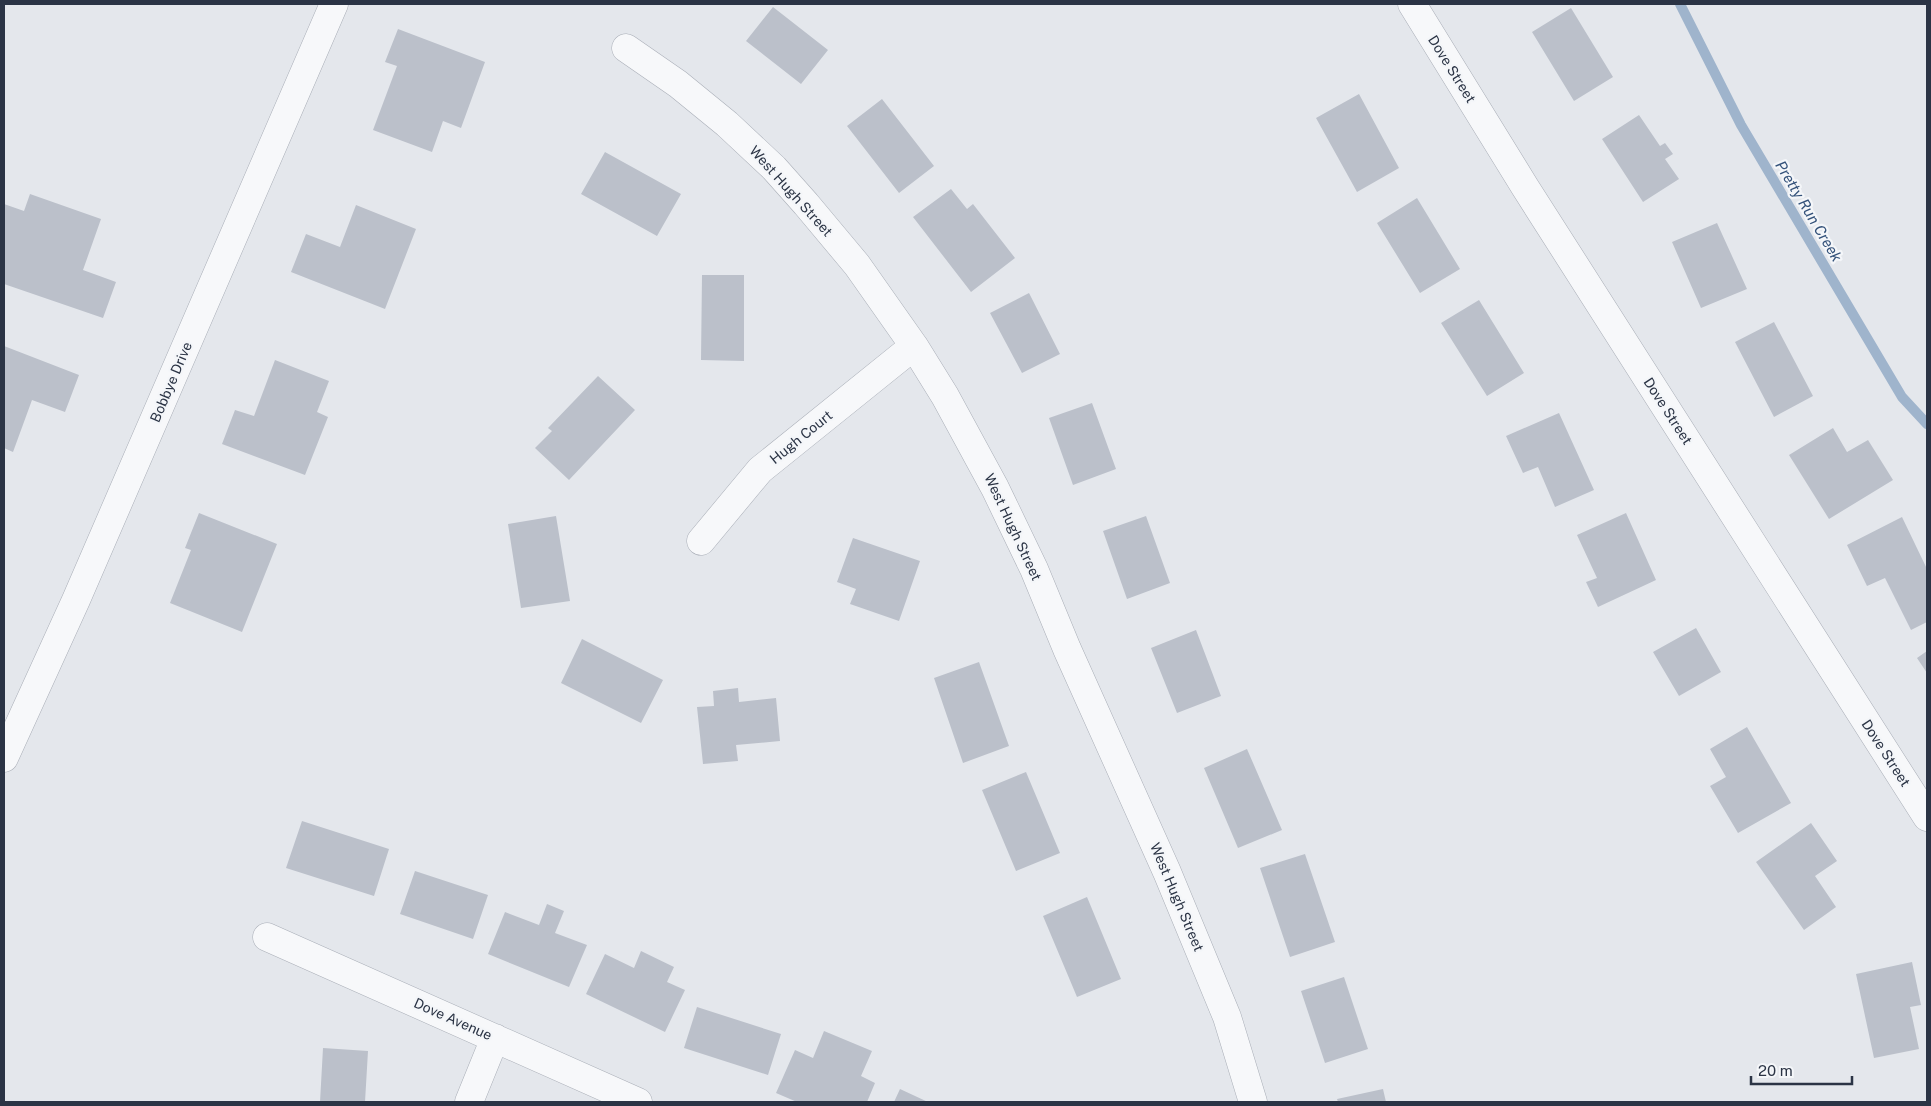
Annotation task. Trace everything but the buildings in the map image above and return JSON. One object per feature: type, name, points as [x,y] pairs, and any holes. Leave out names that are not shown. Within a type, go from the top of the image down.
[{"type":"street","name":"Bobbye Drive","points":[[4,758],[80,590],[334,4]]},
{"type":"street","name":"Dove Street","points":[[1412,4],[1525,187],[1927,817]]},
{"type":"street","name":"West Hugh Street","points":[[626,48],[678,84],[728,124],[774,168],[857,265],[914,346],[946,396],[996,488],[1034,568],[1067,649],[1167,872],[1227,1017],[1253,1102]]},
{"type":"street","name":"Hugh Court","points":[[701,541],[760,470],[914,346]]},
{"type":"street","name":"Dove Avenue","points":[[267,937],[638,1102]]},
{"type":"street","points":[[469,1102],[495,1038]]},
{"type":"waterway","name":"Pretty Run Creek","points":[[1680,4],[1741,125],[1902,397],[1927,424]]}]
